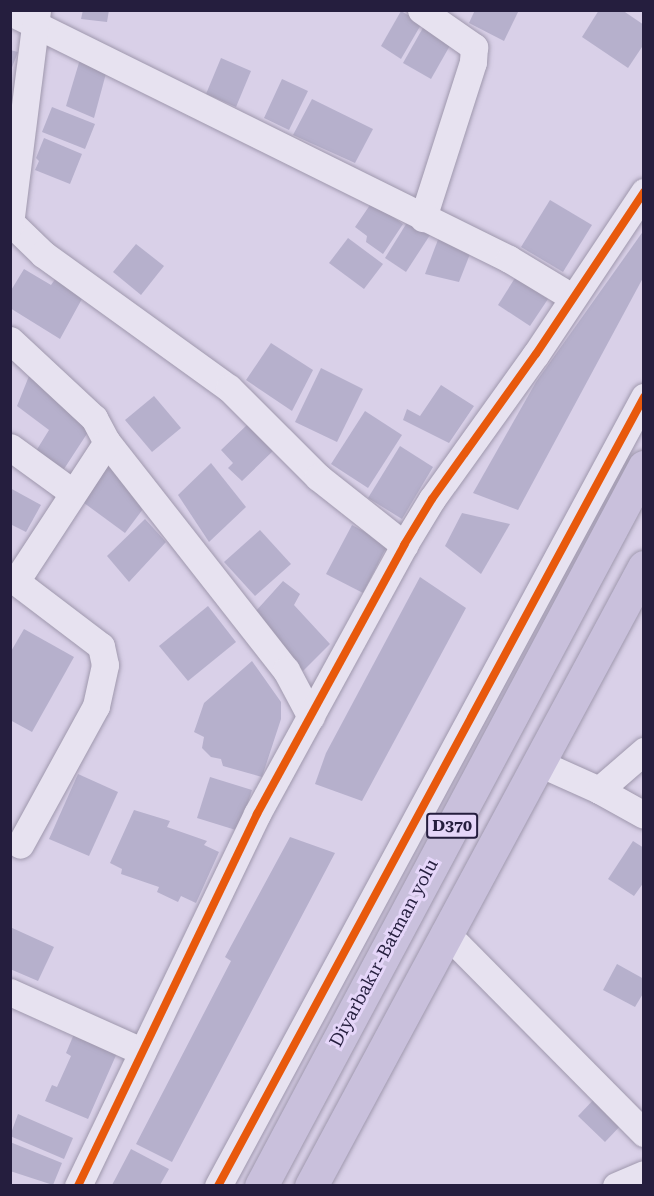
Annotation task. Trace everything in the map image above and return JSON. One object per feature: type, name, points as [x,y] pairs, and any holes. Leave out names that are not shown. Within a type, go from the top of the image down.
[{"type":"highway","name":"Diyarbakır-Batman yolu","points":[[261,1185],[644,467]]},
{"type":"highway","name":"D370","points":[[311,1185],[445,932],[644,567]]},
{"type":"street","points":[[421,10],[474,46],[473,62],[423,218]]},
{"type":"street","points":[[10,12],[37,17],[423,218],[509,259],[572,297]]},
{"type":"street","points":[[37,17],[11,223],[43,254],[229,388],[318,477],[404,545]]},
{"type":"street","points":[[78,1185],[256,814],[404,545],[432,499],[536,354],[644,192]]},
{"type":"street","points":[[10,340],[94,418],[107,441],[286,670],[310,717]]},
{"type":"street","points":[[218,1185],[644,397]]},
{"type":"street","points":[[21,846],[96,706],[105,665],[101,646],[13,579],[107,441]]},
{"type":"street","points":[[10,447],[72,492]]},
{"type":"street","points":[[600,790],[644,751]]},
{"type":"street","points":[[539,763],[600,790],[644,815]]},
{"type":"street","points":[[445,932],[644,1133]]},
{"type":"street","points":[[10,992],[141,1051]]},
{"type":"street","points":[[616,1185],[644,1174]]},
{"type":"building","points":[[83,10],[109,10],[107,22],[81,19]]},
{"type":"building","points":[[475,10],[519,10],[504,41],[469,23]]},
{"type":"building","points":[[599,10],[622,10],[644,25],[644,44],[628,68],[582,37]]},
{"type":"building","points":[[401,11],[422,23],[401,59],[381,46]]},
{"type":"building","points":[[424,26],[452,42],[431,79],[403,63]]},
{"type":"building","points":[[10,50],[18,52],[11,70],[10,70]]},
{"type":"building","points":[[81,56],[108,66],[94,118],[66,106]]},
{"type":"building","points":[[221,58],[251,71],[236,107],[206,94]]},
{"type":"building","points":[[282,79],[308,91],[289,130],[264,118]]},
{"type":"building","points":[[312,99],[373,129],[355,163],[293,135]]},
{"type":"building","points":[[52,107],[95,124],[85,149],[42,132]]},
{"type":"building","points":[[44,138],[82,154],[70,184],[35,170],[39,161],[36,158]]},
{"type":"building","points":[[550,200],[592,225],[563,272],[521,247]]},
{"type":"building","points":[[372,202],[403,224],[383,254],[366,242],[367,236],[355,227]]},
{"type":"building","points":[[408,221],[430,235],[406,272],[385,258]]},
{"type":"building","points":[[644,230],[644,276],[518,510],[473,493],[536,382]]},
{"type":"building","points":[[439,237],[472,249],[459,282],[425,274]]},
{"type":"building","points":[[348,238],[383,264],[364,289],[329,263]]},
{"type":"building","points":[[136,244],[164,266],[141,295],[113,272]]},
{"type":"building","points":[[24,269],[51,285],[56,278],[83,297],[60,339],[10,308],[10,292]]},
{"type":"building","points":[[515,278],[548,299],[530,326],[498,305]]},
{"type":"building","points":[[271,343],[313,370],[292,411],[246,380]]},
{"type":"building","points":[[321,368],[363,389],[337,442],[295,422]]},
{"type":"building","points":[[29,376],[92,426],[64,469],[36,451],[49,430],[17,406]]},
{"type":"building","points":[[441,385],[474,406],[449,443],[403,420],[407,409],[420,416]]},
{"type":"building","points":[[154,396],[181,428],[152,452],[125,420]]},
{"type":"building","points":[[365,411],[402,435],[368,488],[331,464]]},
{"type":"building","points":[[249,423],[275,449],[242,481],[228,468],[233,463],[221,450]]},
{"type":"building","points":[[400,446],[433,467],[402,519],[368,498]]},
{"type":"building","points":[[211,463],[246,507],[209,542],[178,495]]},
{"type":"building","points":[[107,464],[146,505],[125,533],[80,500]]},
{"type":"building","points":[[10,488],[41,505],[26,532],[10,524]]},
{"type":"building","points":[[462,513],[510,524],[481,574],[445,546]]},
{"type":"building","points":[[145,519],[166,542],[129,582],[107,556]]},
{"type":"building","points":[[352,525],[388,544],[363,593],[326,574]]},
{"type":"building","points":[[260,530],[291,564],[255,596],[224,562]]},
{"type":"building","points":[[420,577],[466,608],[362,801],[315,784],[326,753]]},
{"type":"building","points":[[283,581],[300,594],[294,605],[330,644],[303,671],[255,612]]},
{"type":"building","points":[[208,606],[236,642],[188,681],[159,646]]},
{"type":"building","points":[[24,629],[74,657],[32,732],[10,720],[10,653]]},
{"type":"building","points":[[252,661],[281,702],[281,719],[262,777],[223,766],[221,759],[211,757],[202,748],[204,737],[194,732],[204,703]]},
{"type":"building","points":[[78,774],[118,792],[89,856],[49,839]]},
{"type":"building","points":[[210,777],[252,790],[239,831],[197,818]]},
{"type":"building","points":[[134,810],[170,821],[167,827],[207,841],[204,845],[219,852],[196,903],[181,896],[178,902],[157,892],[159,887],[121,874],[122,869],[110,863]]},
{"type":"building","points":[[290,837],[335,853],[172,1162],[136,1144],[231,961],[225,957]]},
{"type":"building","points":[[633,841],[644,848],[644,882],[634,896],[608,879]]},
{"type":"building","points":[[10,927],[54,947],[38,981],[10,969]]},
{"type":"building","points":[[617,964],[644,979],[644,992],[635,1007],[603,990]]},
{"type":"building","points":[[74,1034],[117,1053],[88,1119],[45,1101],[52,1085],[57,1087],[71,1056],[66,1053]]},
{"type":"building","points":[[597,1096],[624,1122],[605,1142],[578,1116]]},
{"type":"building","points":[[18,1114],[73,1138],[64,1159],[10,1136]]},
{"type":"building","points":[[10,1142],[62,1163],[53,1185],[10,1171]]},
{"type":"building","points":[[131,1149],[169,1169],[160,1185],[112,1185]]},
{"type":"cycle path","points":[[78,1186],[257,814],[404,545],[432,499],[536,354],[644,192]]},
{"type":"cycle path","points":[[218,1186],[644,397]]}]
